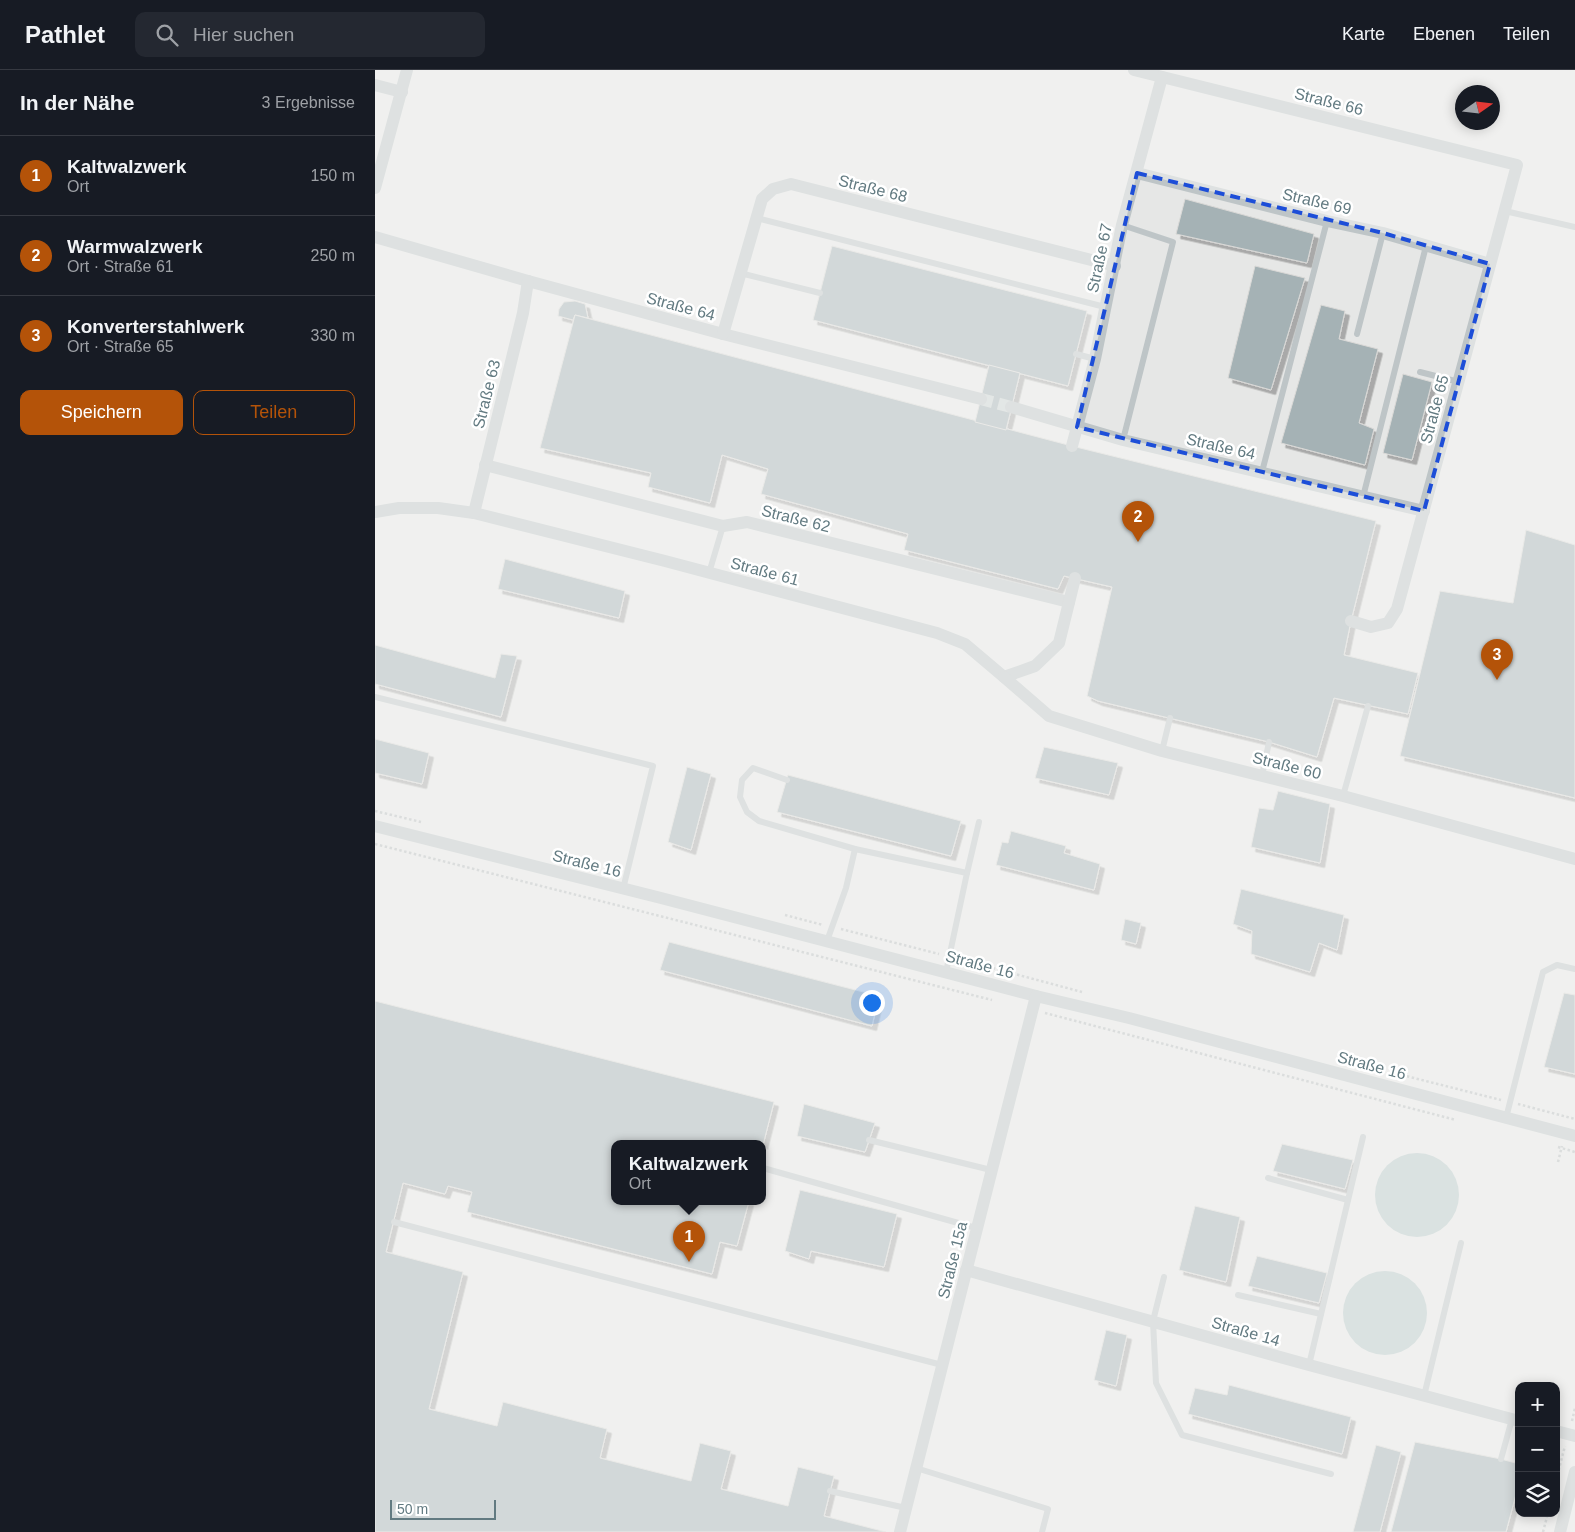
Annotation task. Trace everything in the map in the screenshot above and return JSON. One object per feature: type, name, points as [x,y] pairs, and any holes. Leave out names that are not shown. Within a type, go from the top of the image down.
[{"type":"street","points":[[375,188],[407,70]]},
{"type":"street","name":"Straße 66","points":[[1134,70],[1517,164]]},
{"type":"street","name":"Straße 67","points":[[1072,446],[1095,359],[1122,225],[1161,77]]},
{"type":"street","points":[[375,85],[402,92]]},
{"type":"street","name":"Straße 65","points":[[1351,621],[1371,627],[1388,623],[1397,609],[1517,164]]},
{"type":"street","name":"Straße 69","points":[[1137,173],[1327,221],[1383,233],[1490,264]]},
{"type":"street","name":"Straße 68","points":[[723,334],[762,200],[773,189],[791,184],[1115,266]]},
{"type":"street","name":"Straße 64","points":[[375,236],[528,281],[723,334],[981,399]]},
{"type":"street","name":"Straße 63","points":[[474,514],[523,313],[528,281]]},
{"type":"street","name":"Straße 64","points":[[1011,407],[1123,440],[1424,511]]},
{"type":"street","name":"Straße 62","points":[[485,465],[723,526],[747,522],[1069,602]]},
{"type":"street","name":"Straße 61","points":[[375,512],[399,508],[438,508],[474,514],[937,632],[965,644],[1004,677]]},
{"type":"street","points":[[1004,677],[1035,666],[1059,644],[1075,578]]},
{"type":"street","name":"Straße 60","points":[[1004,677],[1049,716],[1162,751],[1343,796],[1575,859]]},
{"type":"street","name":"Straße 16","points":[[375,826],[1138,1021],[1575,1136]]},
{"type":"street","name":"Straße 15a","points":[[901,1532],[1036,996]]},
{"type":"street","name":"Straße 14","points":[[966,1270],[1515,1420]]},
{"type":"street","points":[[1560,1432],[1575,1436]]},
{"type":"street","points":[[1560,1532],[1574,1479]]},
{"type":"lane","points":[[1505,211],[1575,227]]},
{"type":"lane","points":[[757,218],[1105,307]]},
{"type":"lane","points":[[1262,472],[1327,221]]},
{"type":"lane","points":[[1122,225],[1173,242],[1123,440]]},
{"type":"lane","points":[[1357,334],[1383,233]]},
{"type":"lane","points":[[1363,497],[1426,246]]},
{"type":"lane","points":[[741,273],[820,293]]},
{"type":"lane","points":[[1076,354],[1095,359]]},
{"type":"lane","points":[[1420,372],[1459,382]]},
{"type":"lane","points":[[709,573],[723,526]]},
{"type":"lane","points":[[375,696],[653,766],[623,889]]},
{"type":"lane","points":[[1343,796],[1368,706]]},
{"type":"lane","points":[[1162,751],[1170,718]]},
{"type":"lane","points":[[1262,776],[1269,742]]},
{"type":"lane","points":[[787,780],[753,768],[742,780],[740,797],[747,812],[759,821],[855,849],[967,873]]},
{"type":"lane","points":[[946,972],[979,822]]},
{"type":"lane","points":[[827,941],[846,888],[855,849]]},
{"type":"lane","points":[[1506,1118],[1543,972],[1557,965],[1575,969]]},
{"type":"lane","points":[[1309,1365],[1363,1137]]},
{"type":"lane","points":[[869,1140],[991,1170]]},
{"type":"lane","points":[[766,1169],[977,1228]]},
{"type":"lane","points":[[1268,1178],[1348,1200]]},
{"type":"lane","points":[[394,1222],[942,1365]]},
{"type":"lane","points":[[1424,1396],[1461,1243]]},
{"type":"lane","points":[[1164,1277],[1153,1321],[1156,1384],[1181,1435],[1331,1474]]},
{"type":"lane","points":[[1238,1295],[1321,1314]]},
{"type":"lane","points":[[1501,1459],[1515,1423]]},
{"type":"lane","points":[[916,1468],[1048,1509],[1042,1532]]},
{"type":"lane","points":[[830,1491],[906,1508]]},
{"type":"path","points":[[375,811],[423,823]]},
{"type":"path","points":[[375,844],[994,1000]]},
{"type":"path","points":[[785,915],[1087,993]]},
{"type":"path","points":[[1032,1010],[1465,1122]]},
{"type":"path","points":[[1394,1073],[1575,1119]]},
{"type":"path","points":[[1555,1146],[1575,1152]]},
{"type":"path","points":[[1543,1532],[1547,1517]]},
{"type":"highlighted area","points":[[1137,173],[1383,233],[1490,264],[1424,511],[1077,427]]},
{"type":"shaded area","points":[[375,70],[1575,70],[1575,1532],[375,1532]]},
{"type":"shaded area","points":[[1417,1153],[1433,1156],[1452,1172],[1456,1179],[1459,1195],[1456,1211],[1440,1230],[1433,1234],[1417,1237],[1401,1234],[1382,1218],[1378,1211],[1375,1195],[1378,1179],[1394,1160],[1401,1156]]},
{"type":"shaded area","points":[[1385,1271],[1401,1274],[1415,1283],[1424,1297],[1427,1313],[1424,1329],[1415,1343],[1401,1352],[1385,1355],[1369,1352],[1355,1343],[1346,1329],[1343,1313],[1346,1297],[1355,1283],[1369,1274]]},
{"type":"building","points":[[1185,199],[1314,234],[1307,263],[1176,234]]},
{"type":"building","points":[[832,246],[1087,311],[1068,386],[813,320]]},
{"type":"building","points":[[1255,266],[1305,278],[1271,390],[1228,378]]},
{"type":"building","points":[[575,301],[585,304],[588,318],[575,315],[573,320],[558,316],[559,309],[564,302]]},
{"type":"building","points":[[1321,305],[1345,311],[1339,339],[1378,349],[1359,423],[1374,429],[1365,465],[1281,443]]},
{"type":"building","points":[[575,315],[1072,446],[1376,521],[1344,655],[1418,673],[1408,714],[1334,698],[1317,757],[1269,742],[1098,701],[1087,696],[1112,587],[1064,576],[1058,589],[904,550],[908,534],[761,494],[768,469],[722,455],[710,503],[648,487],[651,473],[540,448]]},
{"type":"building","points":[[989,365],[1020,373],[1006,430],[975,422]]},
{"type":"building","points":[[1403,374],[1432,382],[1412,460],[1383,453]]},
{"type":"building","points":[[1526,530],[1575,545],[1575,798],[1400,756],[1440,591],[1513,603]]},
{"type":"building","points":[[505,559],[625,591],[619,618],[498,589]]},
{"type":"building","points":[[375,645],[495,678],[501,654],[517,656],[501,717],[375,684]]},
{"type":"building","points":[[375,739],[429,753],[422,784],[375,773]]},
{"type":"building","points":[[1044,747],[1118,763],[1109,795],[1035,778]]},
{"type":"building","points":[[687,767],[711,774],[691,850],[668,842]]},
{"type":"building","points":[[788,775],[961,821],[951,856],[777,812]]},
{"type":"building","points":[[1278,791],[1330,804],[1320,863],[1251,847],[1259,808],[1273,810]]},
{"type":"building","points":[[1011,831],[1066,846],[1064,853],[1100,864],[1094,890],[996,865],[1002,842],[1008,843]]},
{"type":"building","points":[[1241,889],[1344,915],[1337,950],[1319,943],[1310,972],[1251,954],[1252,931],[1233,924]]},
{"type":"building","points":[[1125,919],[1141,923],[1136,944],[1121,940]]},
{"type":"building","points":[[669,942],[879,996],[872,1026],[660,970]]},
{"type":"building","points":[[1564,993],[1575,995],[1575,1074],[1544,1067]]},
{"type":"building","points":[[375,1001],[774,1102],[764,1140],[611,1140],[611,1205],[748,1205],[737,1246],[720,1242],[712,1274],[467,1212],[472,1192],[448,1186],[445,1194],[403,1183],[386,1252],[463,1272],[429,1409],[497,1426],[503,1402],[607,1429],[600,1458],[691,1481],[700,1443],[731,1451],[721,1489],[788,1506],[798,1467],[834,1476],[824,1516],[886,1532],[375,1532]]},
{"type":"building","points":[[804,1104],[875,1123],[865,1152],[797,1136]]},
{"type":"building","points":[[1282,1144],[1353,1160],[1345,1189],[1273,1171]]},
{"type":"building","points":[[800,1190],[897,1214],[884,1267],[811,1251],[809,1259],[785,1251]]},
{"type":"building","points":[[1195,1206],[1240,1217],[1226,1282],[1179,1270]]},
{"type":"building","points":[[1257,1256],[1327,1273],[1319,1303],[1248,1286]]},
{"type":"building","points":[[1106,1330],[1127,1335],[1116,1386],[1094,1380]]},
{"type":"building","points":[[1229,1385],[1351,1417],[1342,1454],[1188,1414],[1195,1388],[1227,1395]]},
{"type":"building","points":[[1415,1442],[1515,1463],[1515,1498],[1506,1532],[1391,1532]]},
{"type":"building","points":[[1376,1445],[1401,1452],[1380,1532],[1353,1532]]},
{"type":"tunnel","points":[[981,399],[1011,407]]},
{"type":"place","name":"Warmwalzwerk","points":[[1138,542]]},
{"type":"place","name":"Konverterstahlwerk","points":[[1497,680]]},
{"type":"place","name":"Kaltwalzwerk","points":[[689,1262]]}]
